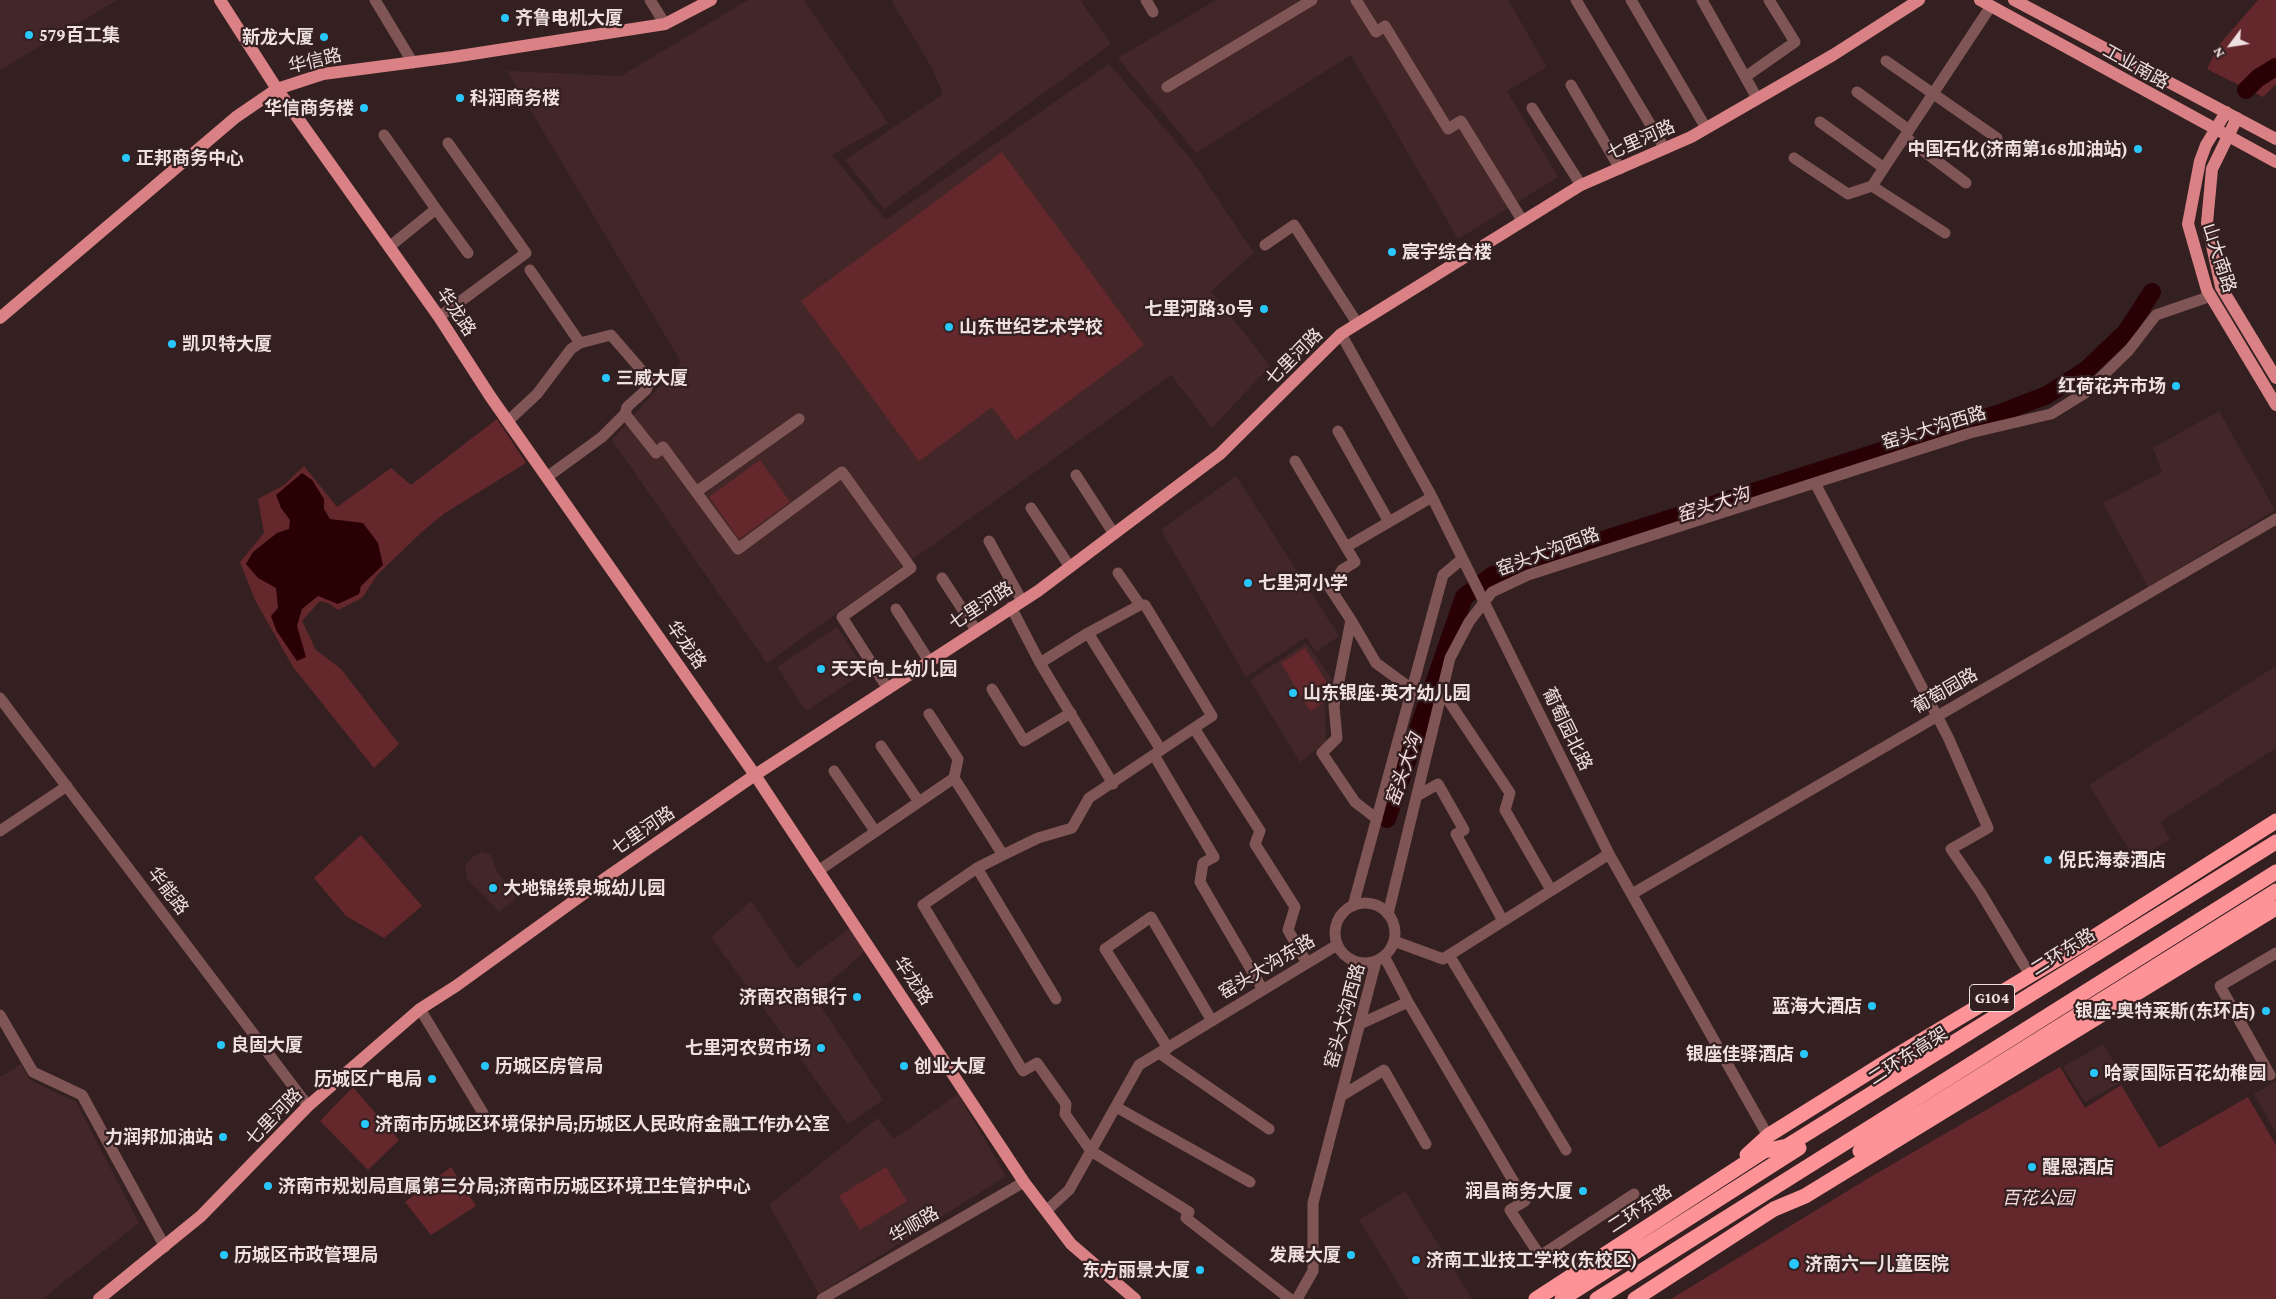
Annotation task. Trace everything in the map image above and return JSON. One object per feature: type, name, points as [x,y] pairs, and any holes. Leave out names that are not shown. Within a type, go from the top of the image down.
[{"type":"highway","name":"二环东路","points":[[1714,1183],[1768,1136],[2276,821]]},
{"type":"highway","points":[[1764,1152],[2276,829]]},
{"type":"highway","name":"二环东路","points":[[2241,843],[2276,841]]},
{"type":"highway","name":"二环东路","points":[[1536,1299],[1764,1152],[1787,1146],[2276,841]]},
{"type":"highway","name":"二环东高架","points":[[1562,1299],[1954,1048],[2276,847]]},
{"type":"highway","points":[[1597,1299],[2276,872]]},
{"type":"highway","points":[[1774,1209],[1783,1191],[2276,882]]},
{"type":"highway","points":[[1635,1299],[1883,1136],[2276,891]]},
{"type":"highway","points":[[1774,1209],[1805,1196],[2276,908]]},
{"type":"main road","name":"华龙路","points":[[220,0],[277,89],[439,317],[508,421],[755,775],[1024,1182],[1080,1253],[1135,1299]]},
{"type":"main road","name":"华信路","points":[[0,318],[236,117],[277,89],[323,74],[665,24],[711,0]]},
{"type":"main road","name":"七里河路","points":[[99,1299],[165,1247],[200,1216],[308,1106],[420,1009],[456,986],[607,877],[755,775],[1017,604],[1070,567],[1220,454],[1303,375],[1341,334],[1522,220],[1546,208],[1581,186],[1665,149],[1706,128],[1833,55],[1919,0]]},
{"type":"main road","name":"工业南路","points":[[2014,0],[2276,139]]},
{"type":"main road","name":"工业南路","points":[[1986,3],[2276,162]]},
{"type":"main road","name":"山大南路","points":[[2232,115],[2216,129],[2206,145],[2198,167],[2188,224],[2197,258],[2211,296],[2276,406]]},
{"type":"main road","name":"山大南路","points":[[2232,115],[2230,137],[2212,169],[2207,223],[2211,250],[2221,287],[2276,378]]},
{"type":"street","points":[[375,0],[413,62]]},
{"type":"street","points":[[650,0],[665,24]]},
{"type":"street","points":[[1146,0],[1153,12]]},
{"type":"street","points":[[1167,87],[1312,0]]},
{"type":"street","points":[[1356,0],[1376,32],[1385,26],[1448,129],[1461,121],[1522,220]]},
{"type":"street","points":[[1576,0],[1665,149]]},
{"type":"street","points":[[1631,0],[1706,128]]},
{"type":"street","points":[[1702,0],[1757,98]]},
{"type":"street","points":[[1745,76],[1795,42],[1768,0]]},
{"type":"street","points":[[1794,158],[1848,194],[1872,186],[1933,94],[1986,3]]},
{"type":"street","points":[[1886,61],[1997,138]]},
{"type":"street","points":[[1571,85],[1620,169]]},
{"type":"street","points":[[1857,92],[1966,183]]},
{"type":"street","points":[[1532,108],[1581,186]]},
{"type":"street","points":[[1820,122],[1884,168]]},
{"type":"street","points":[[384,135],[468,254]]},
{"type":"street","points":[[439,317],[526,253],[448,143]]},
{"type":"street","points":[[1872,186],[1945,233]]},
{"type":"street","points":[[389,247],[436,209]]},
{"type":"street","points":[[1265,245],[1294,225],[1357,324]]},
{"type":"street","points":[[530,270],[580,342]]},
{"type":"street","name":"窑头大沟西路","points":[[1297,1299],[1313,1271],[1313,1203],[1360,1024],[1380,958],[1394,941],[1393,922],[1388,914],[1450,658],[1469,622],[1492,592],[1528,575],[1970,433],[2051,414],[2085,393],[2129,350],[2156,315],[2211,296]]},
{"type":"street","name":"葡萄园北路","points":[[1341,334],[1432,497],[1609,854],[1768,1136]]},
{"type":"street","points":[[508,421],[537,394],[565,356],[580,342],[611,335],[650,380],[646,390],[627,407],[625,414],[602,437],[547,477]]},
{"type":"street","points":[[625,414],[656,453],[663,447],[738,549],[842,472],[911,568],[842,617],[888,688]]},
{"type":"street","points":[[696,492],[798,419]]},
{"type":"street","points":[[1338,432],[1389,522]]},
{"type":"street","points":[[1295,461],[1355,562],[1342,570],[1330,588],[1376,663],[1413,690]]},
{"type":"street","points":[[1076,476],[1114,534]]},
{"type":"street","points":[[1815,483],[1937,716],[1988,828],[1951,850],[1981,893],[2030,975]]},
{"type":"street","points":[[1346,547],[1432,497]]},
{"type":"street","points":[[1031,508],[1070,567]]},
{"type":"street","name":"葡萄园路","points":[[1632,894],[2276,519]]},
{"type":"street","points":[[989,541],[1017,604],[1040,663],[1112,784]]},
{"type":"street","name":"窑头大沟东路","points":[[1046,1211],[1069,1190],[1139,1065],[1337,944],[1336,926],[1345,910],[1353,906],[1443,575],[1462,559]]},
{"type":"street","points":[[1118,573],[1140,605],[1145,606],[1212,716],[1089,798],[1072,828],[1038,838],[976,868],[923,906],[1023,1071],[1037,1063],[1066,1104],[1065,1114],[1091,1152],[1189,1212],[1186,1218],[1290,1299]]},
{"type":"street","points":[[942,578],[976,630]]},
{"type":"street","points":[[1040,663],[1140,605]]},
{"type":"street","points":[[896,609],[929,661]]},
{"type":"street","points":[[1351,620],[1334,706],[1337,738],[1322,753],[1355,802],[1377,819]]},
{"type":"street","points":[[1088,634],[1157,752],[1214,857],[1203,864],[1200,882],[1263,990]]},
{"type":"street","points":[[992,689],[1024,741],[1070,713]]},
{"type":"street","points":[[1442,691],[1510,793],[1505,810],[1551,890]]},
{"type":"street","name":"华能路","points":[[0,698],[308,1106]]},
{"type":"street","points":[[818,871],[954,778],[958,759],[929,714]]},
{"type":"street","points":[[1194,728],[1260,831],[1255,844],[1295,907],[1288,930],[1307,963]]},
{"type":"street","points":[[881,746],[919,802]]},
{"type":"street","points":[[834,771],[875,831]]},
{"type":"street","points":[[954,778],[1003,855]]},
{"type":"street","points":[[1417,796],[1438,784],[1464,830],[1456,834],[1503,921]]},
{"type":"street","points":[[0,831],[67,786]]},
{"type":"street","points":[[1394,941],[1443,959],[1609,854]]},
{"type":"street","points":[[976,868],[1056,999]]},
{"type":"street","points":[[1353,906],[1372,904],[1388,914]]},
{"type":"street","points":[[1212,1021],[1150,917],[1105,948],[1163,1050],[1269,1129]]},
{"type":"street","points":[[1337,944],[1342,952],[1358,962],[1380,958],[1526,1201],[1510,1210],[1540,1256],[1634,1194]]},
{"type":"street","points":[[2270,1075],[2220,986],[2276,953]]},
{"type":"street","points":[[1449,955],[1566,1150]]},
{"type":"street","points":[[1360,1024],[1408,1002]]},
{"type":"street","points":[[420,1009],[483,1113]]},
{"type":"street","points":[[0,1015],[33,1072],[82,1095],[165,1247]]},
{"type":"street","points":[[1341,1096],[1384,1070],[1426,1144]]},
{"type":"street","points":[[1116,1107],[1250,1182]]},
{"type":"street","name":"华顺路","points":[[822,1299],[1024,1182]]},
{"type":"shaded area","name":"579百工集","points":[[0,0],[117,0],[0,70]]},
{"type":"shaded area","name":"山东世纪艺术学校","points":[[748,0],[804,0],[888,123],[832,155],[886,220],[1109,64],[1191,159],[1254,253],[1211,291],[1270,366],[1212,428],[1171,375],[767,663],[612,440],[681,362],[507,71],[621,76]]},
{"type":"shaded area","points":[[891,0],[1080,0],[1111,44],[884,209],[845,160],[943,94],[932,68]]},
{"type":"shaded area","points":[[1216,0],[1508,0],[1547,67],[1507,91],[1558,177],[1458,239],[1351,55],[1196,153],[1118,58]]},
{"type":"shaded area","points":[[2219,411],[2275,510],[2148,587],[2103,503],[2162,472],[2153,448]]},
{"type":"shaded area","points":[[302,473],[312,480],[324,499],[324,509],[330,519],[363,523],[378,543],[383,565],[361,586],[359,594],[338,604],[318,596],[302,609],[297,626],[306,657],[297,661],[276,630],[271,616],[278,608],[276,588],[258,578],[246,564],[253,552],[277,533],[289,529],[290,520],[281,508],[276,495]]},
{"type":"shaded area","name":"七里河小学","points":[[1236,476],[1339,636],[1316,652],[1306,637],[1246,677],[1161,530]]},
{"type":"shaded area","name":"天天向上幼儿园","points":[[837,627],[866,671],[806,711],[777,667]]},
{"type":"shaded area","name":"山东银座·英才幼儿园","points":[[1306,643],[1331,678],[1325,707],[1326,742],[1300,762],[1250,680]]},
{"type":"shaded area","points":[[2276,666],[2276,748],[2160,822],[2170,839],[2136,861],[2089,785]]},
{"type":"shaded area","name":"大地锦绣泉城幼儿园","points":[[482,852],[491,855],[496,870],[517,898],[499,912],[467,879],[465,865],[473,856]]},
{"type":"shaded area","name":"七里河农贸市场","points":[[751,901],[797,968],[850,928],[865,951],[814,996],[883,1100],[848,1124],[711,937]]},
{"type":"shaded area","name":"哈蒙国际百花幼稚园","points":[[2103,1044],[2125,1080],[2085,1102],[2063,1067]]},
{"type":"shaded area","points":[[21,1064],[30,1080],[76,1102],[139,1223],[42,1299],[0,1299],[0,1077]]},
{"type":"shaded area","points":[[2276,1081],[2276,1133],[2254,1094]]},
{"type":"shaded area","points":[[958,1094],[1006,1176],[819,1294],[769,1205],[878,1118],[894,1139]]},
{"type":"shaded area","name":"济南工业技工学校(东校区)","points":[[1405,1191],[1472,1299],[1408,1299],[1359,1220]]},
{"type":"green space","points":[[2258,0],[2276,0],[2276,84],[2263,97],[2207,69],[2218,46]]},
{"type":"green space","points":[[1002,152],[1144,345],[1016,440],[992,407],[919,461],[801,301]]},
{"type":"green space","points":[[497,419],[526,463],[445,513],[424,530],[378,574],[362,598],[338,610],[330,604],[320,601],[302,621],[316,650],[341,669],[399,744],[374,768],[293,667],[255,600],[240,562],[264,533],[258,499],[284,485],[304,466],[337,507],[391,468],[411,485]]},
{"type":"green space","points":[[760,460],[790,502],[739,539],[709,497]]},
{"type":"green space","points":[[1305,648],[1326,681],[1323,703],[1310,711],[1281,663]]},
{"type":"green space","points":[[361,835],[422,906],[384,938],[346,916],[314,878]]},
{"type":"green space","name":"百花公园","points":[[2060,1067],[2085,1108],[2121,1085],[2159,1148],[2248,1097],[2276,1145],[2276,1299],[1671,1299],[1867,1179]]},
{"type":"green space","points":[[353,1087],[399,1140],[368,1170],[320,1121]]},
{"type":"green space","points":[[451,1167],[476,1206],[431,1235],[405,1202]]},
{"type":"green space","points":[[886,1167],[907,1201],[860,1230],[839,1196]]},
{"type":"waterway","name":"窑头大沟","points":[[2246,90],[2258,78],[2276,67]]},
{"type":"waterway","name":"窑头大沟","points":[[1387,819],[1464,597],[1493,575],[2003,412],[2047,395],[2086,370],[2126,332],[2152,292]]},
{"type":"place","name":"齐鲁电机大厦","points":[[505,18]]},
{"type":"place","name":"579百工集","points":[[29,35]]},
{"type":"place","name":"新龙大厦","points":[[324,37]]},
{"type":"place","name":"科润商务楼","points":[[460,98]]},
{"type":"place","name":"华信商务楼","points":[[364,108]]},
{"type":"place","name":"中国石化(济南第168加油站)","points":[[2138,149]]},
{"type":"place","name":"正邦商务中心","points":[[126,158]]},
{"type":"place","name":"宸宇综合楼","points":[[1392,252]]},
{"type":"place","name":"七里河路30号","points":[[1264,309]]},
{"type":"place","name":"山东世纪艺术学校","points":[[949,327]]},
{"type":"place","name":"凯贝特大厦","points":[[172,344]]},
{"type":"place","name":"三威大厦","points":[[606,378]]},
{"type":"place","name":"红荷花卉市场","points":[[2176,386]]},
{"type":"place","name":"七里河小学","points":[[1248,583]]},
{"type":"place","name":"天天向上幼儿园","points":[[821,669]]},
{"type":"place","name":"山东银座·英才幼儿园","points":[[1293,693]]},
{"type":"place","name":"倪氏海泰酒店","points":[[2048,860]]},
{"type":"place","name":"大地锦绣泉城幼儿园","points":[[493,888]]},
{"type":"place","name":"济南农商银行","points":[[857,997]]},
{"type":"place","name":"蓝海大酒店","points":[[1872,1006]]},
{"type":"place","name":"银座·奥特莱斯(东环店)","points":[[2266,1011]]},
{"type":"place","name":"良固大厦","points":[[221,1045]]},
{"type":"place","name":"七里河农贸市场","points":[[821,1048]]},
{"type":"place","name":"银座佳驿酒店","points":[[1804,1054]]},
{"type":"place","name":"历城区房管局","points":[[485,1066]]},
{"type":"place","name":"创业大厦","points":[[904,1066]]},
{"type":"place","name":"哈蒙国际百花幼稚园","points":[[2094,1073]]},
{"type":"place","name":"历城区广电局","points":[[432,1079]]},
{"type":"place","name":"济南市历城区环境保护局;历城区人民政府金融工作办公室","points":[[365,1124]]},
{"type":"place","name":"力润邦加油站","points":[[223,1137]]},
{"type":"place","name":"醒恩酒店","points":[[2032,1167]]},
{"type":"place","name":"济南市规划局直属第三分局;济南市历城区环境卫生管护中心","points":[[268,1186]]},
{"type":"place","name":"润昌商务大厦","points":[[1583,1191]]},
{"type":"place","name":"历城区市政管理局","points":[[224,1255]]},
{"type":"place","name":"发展大厦","points":[[1351,1255]]},
{"type":"place","name":"济南工业技工学校(东校区)","points":[[1416,1260]]},
{"type":"place","name":"济南六一儿童医院","points":[[1794,1264]]},
{"type":"place","name":"东方丽景大厦","points":[[1200,1270]]}]
